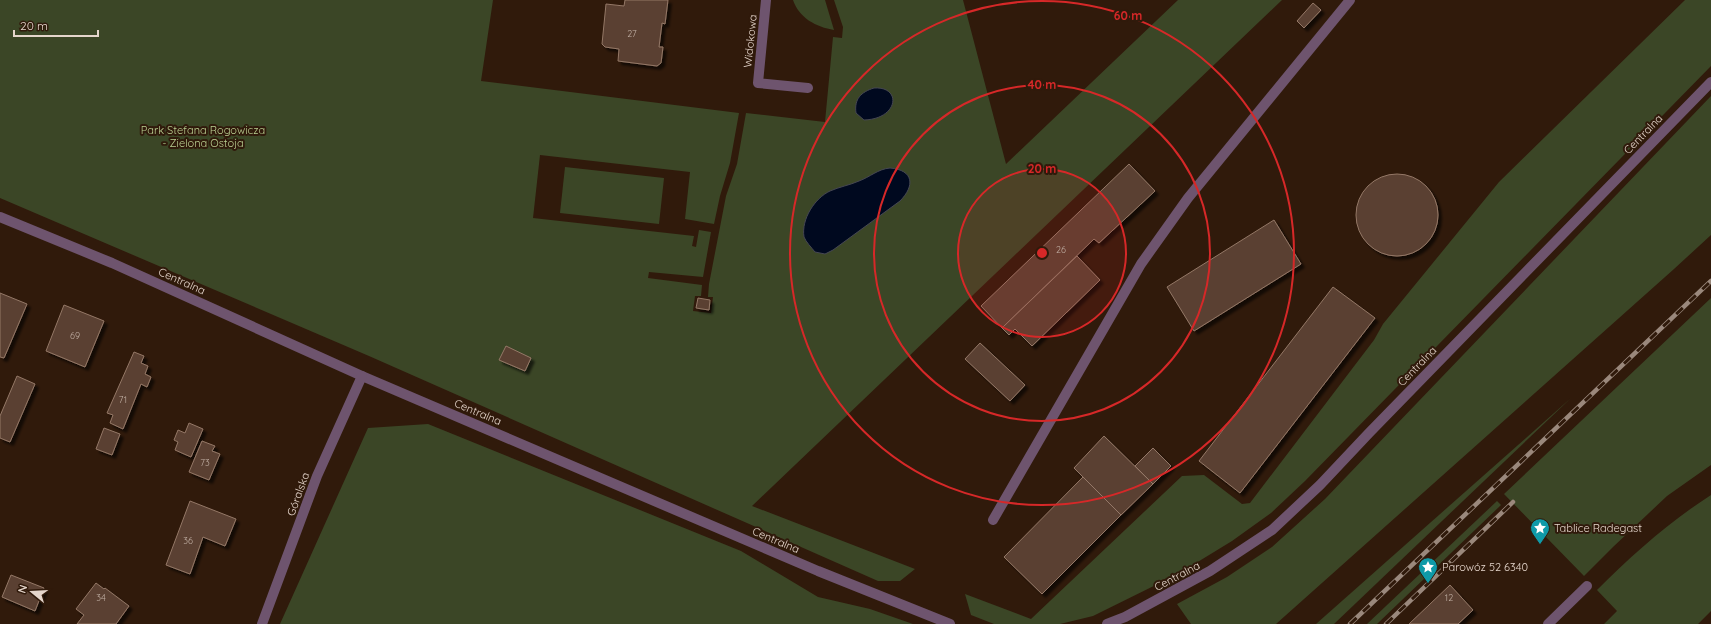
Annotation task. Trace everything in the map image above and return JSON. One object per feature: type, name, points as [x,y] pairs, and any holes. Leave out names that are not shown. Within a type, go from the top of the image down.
[{"type":"street","name":"Widokowa","points":[[766,0],[758,82],[808,88]]},
{"type":"street","points":[[993,520],[1141,264],[1188,198],[1349,2]]},
{"type":"street","name":"Centralna","points":[[1107,624],[1126,617],[1210,571],[1272,530],[1320,485],[1380,421],[1711,82]]},
{"type":"street","name":"Centralna","points":[[0,217],[112,263],[362,376],[810,568],[950,624]]},
{"type":"street","name":"Góralska","points":[[262,624],[317,476],[362,376]]},
{"type":"street","points":[[1548,624],[1587,586]]},
{"type":"green space","name":"Park Stefana Rogowicza - Zielona Ostoja","points":[[0,0],[493,0],[481,81],[739,113],[730,163],[720,196],[714,224],[685,219],[690,172],[540,155],[533,218],[694,236],[692,246],[696,247],[699,230],[711,232],[703,277],[649,272],[648,278],[702,285],[701,296],[695,296],[693,311],[711,313],[713,297],[708,297],[709,284],[726,196],[737,164],[746,113],[825,122],[833,37],[842,38],[843,27],[834,0],[963,0],[1006,164],[1178,0],[1282,0],[752,506],[915,569],[900,581],[878,581],[369,356],[0,198]]},
{"type":"green space","points":[[793,0],[825,0],[834,30],[821,27],[809,21],[799,12]]},
{"type":"green space","points":[[1685,0],[1711,0],[1711,66],[1305,481],[1271,513],[1232,541],[1178,574],[1093,616],[1060,624],[994,624],[971,615],[965,594],[1031,619],[1182,476],[1204,475],[1242,504],[1250,503],[1374,340],[1383,324],[1499,182]]},
{"type":"green space","points":[[1711,96],[1711,235],[1276,624],[1191,624],[1177,604],[1227,577],[1272,547],[1325,499]]},
{"type":"green space","points":[[565,167],[664,178],[659,224],[560,213]]},
{"type":"green space","points":[[1711,298],[1711,465],[1667,496],[1584,576],[1504,494]]},
{"type":"green space","points":[[1571,398],[1334,624],[1316,624]]},
{"type":"green space","points":[[428,424],[741,551],[818,597],[870,609],[913,624],[280,624],[368,428]]},
{"type":"green space","points":[[1711,495],[1711,611],[1698,624],[1604,624],[1617,611],[1597,590],[1652,539]]},
{"type":"green space","points":[[1497,501],[1501,505],[1377,624],[1367,624]]},
{"type":"water","points":[[874,88],[883,89],[889,92],[893,103],[890,109],[884,114],[876,118],[864,120],[856,113],[857,100],[862,94]]},
{"type":"water","points":[[890,168],[898,169],[904,172],[908,175],[910,180],[908,190],[900,201],[833,250],[825,254],[815,252],[804,237],[807,216],[814,204],[824,194],[830,191]]},
{"type":"building","points":[[625,0],[668,0],[665,24],[662,23],[659,47],[663,47],[661,63],[657,66],[618,61],[619,49],[605,47],[602,44],[606,4],[624,6]]},
{"type":"building","points":[[1313,3],[1321,10],[1304,28],[1297,21]]},
{"type":"building","points":[[1129,164],[1155,191],[1099,243],[1094,239],[1002,328],[981,306]]},
{"type":"building","points":[[1397,174],[1413,177],[1426,186],[1435,199],[1438,215],[1435,231],[1426,244],[1413,253],[1397,256],[1381,253],[1368,244],[1359,231],[1356,215],[1359,199],[1368,186],[1381,177]]},
{"type":"building","points":[[1274,220],[1301,264],[1194,331],[1167,287]]},
{"type":"building","points":[[1077,256],[1100,280],[1032,346],[1015,329],[1009,335],[1002,328]]},
{"type":"building","points":[[1333,287],[1375,318],[1240,493],[1199,461]]},
{"type":"building","points":[[0,293],[27,304],[4,358],[0,357]]},
{"type":"building","points":[[698,298],[710,300],[709,310],[696,308]]},
{"type":"building","points":[[64,305],[104,321],[85,367],[46,351]]},
{"type":"building","points":[[980,343],[1025,385],[1010,401],[965,359]]},
{"type":"building","points":[[506,346],[531,358],[525,371],[499,360]]},
{"type":"building","points":[[134,352],[144,356],[141,363],[148,366],[145,374],[151,377],[147,387],[141,384],[123,429],[110,423],[113,415],[107,413]]},
{"type":"building","points":[[17,376],[35,384],[10,442],[0,438],[0,416]]},
{"type":"building","points":[[189,423],[203,429],[191,457],[175,450],[178,442],[174,440],[178,430],[185,433]]},
{"type":"building","points":[[104,428],[120,434],[112,455],[96,449]]},
{"type":"building","points":[[1104,436],[1153,484],[1121,515],[1074,468]]},
{"type":"building","points":[[202,441],[215,446],[212,451],[220,454],[209,480],[189,472]]},
{"type":"building","points":[[1153,448],[1171,466],[1153,484],[1135,466]]},
{"type":"building","points":[[1083,477],[1121,515],[1042,594],[1004,557]]},
{"type":"building","points":[[190,501],[236,519],[225,546],[203,537],[190,574],[166,565]]},
{"type":"building","points":[[11,575],[44,588],[35,611],[2,597]]},
{"type":"building","points":[[96,583],[129,606],[116,624],[77,624],[84,615],[76,609]]},
{"type":"building","points":[[1450,585],[1473,610],[1458,624],[1409,624]]},
{"type":"railway","points":[[1350,624],[1711,281]]},
{"type":"railway","points":[[1386,624],[1513,502]]},
{"type":"place","name":"Tablice Radegast","points":[[1540,545]]},
{"type":"place","name":"Parowóz 52 6340","points":[[1428,584]]}]
